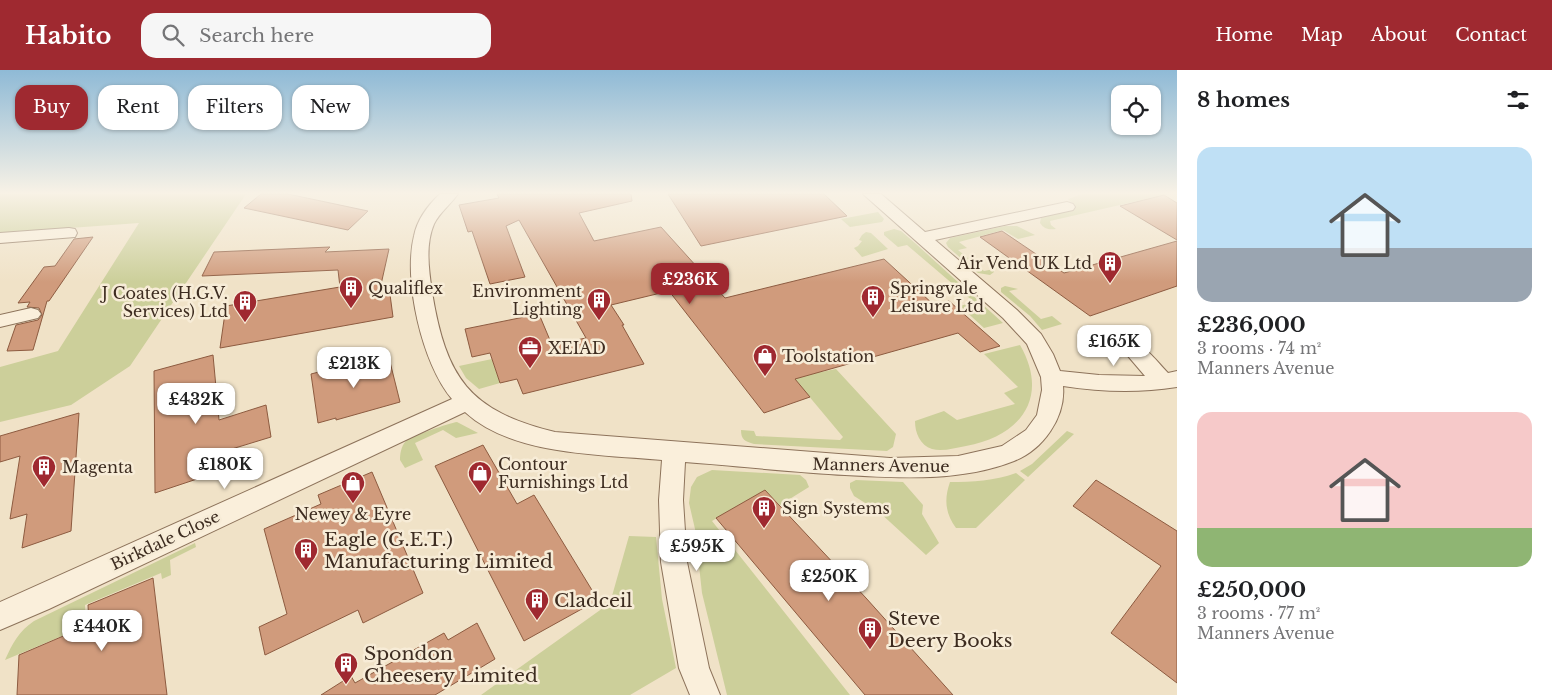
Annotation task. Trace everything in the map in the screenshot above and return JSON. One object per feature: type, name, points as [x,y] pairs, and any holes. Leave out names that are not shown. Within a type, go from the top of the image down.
[{"type":"street","name":"Manners Avenue","points":[[426,223],[421,244],[421,274],[435,350],[443,370],[452,385],[467,401],[497,422],[555,441],[862,466],[958,466],[1008,454],[1034,436],[1046,418],[1051,404],[1052,377],[1043,354],[1022,325],[905,223]]},
{"type":"street","points":[[922,238],[991,223]]},
{"type":"street","points":[[0,238],[69,233]]},
{"type":"street","points":[[21,253],[34,236]]},
{"type":"street","points":[[0,321],[31,314]]},
{"type":"street","points":[[1132,350],[1170,380]]},
{"type":"street","points":[[1052,377],[1109,385],[1137,385],[1170,380]]},
{"type":"street","name":"Birkdale Close","points":[[0,616],[39,600],[467,401]]},
{"type":"street","points":[[674,452],[670,500],[674,562],[694,668],[705,695]]},
{"type":"green space","points":[[0,223],[137,223],[0,233]]},
{"type":"green space","points":[[139,223],[226,223],[130,366],[71,405],[0,422],[0,367],[58,351]]},
{"type":"green space","points":[[846,223],[875,223],[850,227]]},
{"type":"green space","points":[[1040,223],[1051,223],[1056,229],[1047,229]]},
{"type":"green space","points":[[1005,226],[1017,226],[1035,235],[1018,239],[1003,230],[959,242],[967,248],[958,250],[984,271],[994,269],[994,272],[990,275],[978,273],[948,247],[946,243],[950,238]]},
{"type":"green space","points":[[894,229],[901,231],[915,243],[1003,323],[984,328],[960,306],[974,302],[907,245],[898,247],[884,235],[884,232]]},
{"type":"green space","points":[[866,232],[871,233],[888,249],[862,257],[854,248],[862,241],[859,240]]},
{"type":"green space","points":[[1005,286],[1018,289],[1009,291],[1041,319],[1052,316],[1062,324],[1042,330],[1030,316],[1001,292],[1001,288]]},
{"type":"green space","points":[[753,291],[821,372],[836,369],[896,434],[893,447],[887,451],[754,444],[744,440],[741,430],[754,431],[756,436],[840,440],[843,437],[727,298]]},
{"type":"green space","points":[[1020,345],[1029,364],[1032,381],[1031,397],[1025,411],[1015,423],[1002,433],[985,441],[966,446],[940,450],[924,445],[917,434],[915,421],[944,411],[957,420],[1015,404],[1004,393],[1018,387],[984,354]]},
{"type":"green space","points":[[492,359],[500,383],[479,389],[466,378],[459,366]]},
{"type":"green space","points":[[457,422],[478,433],[456,438],[443,430],[415,443],[423,460],[405,468],[400,458],[406,441],[431,430]]},
{"type":"green space","points":[[1067,431],[1074,434],[1028,477],[1020,471],[1032,464]]},
{"type":"green space","points":[[712,470],[800,475],[806,480],[809,487],[780,505],[765,490],[712,521],[850,695],[727,695],[702,593],[695,529],[689,503],[691,487],[697,477]]},
{"type":"green space","points":[[1016,473],[1025,480],[976,528],[956,528],[950,517],[946,500],[950,482],[983,481]]},
{"type":"green space","points":[[856,480],[903,482],[923,505],[922,514],[939,543],[926,555],[878,511],[854,496],[850,483]]},
{"type":"green space","points":[[629,536],[656,537],[662,599],[676,668],[630,695],[481,695],[610,603]]},
{"type":"green space","points":[[195,543],[196,547],[170,560],[171,575],[162,579],[161,573],[85,605],[86,626],[5,660],[16,638],[34,621]]},
{"type":"building","points":[[316,223],[355,223],[348,230]]},
{"type":"building","points":[[465,223],[512,223],[506,226],[525,277],[490,284],[472,231],[468,232]]},
{"type":"building","points":[[521,223],[584,223],[594,241],[661,227],[725,298],[884,259],[934,305],[949,301],[1000,346],[980,352],[958,333],[795,379],[810,397],[764,413],[669,291],[611,305],[624,325],[622,325],[644,364],[523,394],[517,379],[500,383],[490,353],[472,357],[465,329],[539,314],[552,345],[586,338]]},
{"type":"building","points":[[687,223],[812,223],[701,246]]},
{"type":"building","points":[[1149,223],[1177,223],[1177,240]]},
{"type":"building","points":[[1002,231],[1064,273],[1177,241],[1177,286],[1090,316],[980,237]]},
{"type":"building","points":[[93,237],[49,301],[47,301],[33,350],[7,351],[16,325],[38,320],[42,315],[39,308],[27,307],[30,302],[18,303],[44,267],[55,266],[74,239]]},
{"type":"building","points":[[330,247],[325,252],[389,249],[380,289],[389,287],[393,317],[220,348],[226,306],[340,287],[338,270],[202,276],[214,252]]},
{"type":"building","points":[[388,354],[400,402],[336,420],[336,418],[318,423],[311,374]]},
{"type":"building","points":[[213,355],[219,420],[266,405],[271,437],[222,452],[224,470],[155,493],[154,371]]},
{"type":"building","name":"Magenta","points":[[79,413],[71,531],[22,548],[27,514],[10,519],[20,456],[0,462],[0,436]]},
{"type":"building","points":[[483,445],[517,504],[534,495],[598,600],[524,641],[435,466]]},
{"type":"building","points":[[372,472],[423,593],[363,623],[358,610],[265,655],[259,627],[287,614],[264,529],[321,504],[318,495]]},
{"type":"building","points":[[1096,480],[1177,531],[1177,683],[1111,633],[1161,566],[1073,506]]},
{"type":"building","points":[[765,490],[953,695],[865,695],[716,518]]},
{"type":"building","points":[[153,578],[167,695],[17,695],[19,655],[89,625],[88,605]]},
{"type":"building","points":[[477,623],[495,659],[435,695],[321,695],[351,676],[355,683],[444,633],[448,640]]},
{"type":"place","name":"Air Vend UK Ltd","points":[[1110,284]]},
{"type":"place","name":"Qualiflex","points":[[351,309]]},
{"type":"place","name":"Springvale Leisure Ltd","points":[[873,318]]},
{"type":"place","name":"Environment Lighting","points":[[599,321]]},
{"type":"place","name":"J Coates (H.G.V. Services) Ltd","points":[[245,323]]},
{"type":"place","name":"XEIAD","points":[[530,369]]},
{"type":"place","name":"Toolstation","points":[[765,377]]},
{"type":"place","name":"Magenta","points":[[44,488]]},
{"type":"place","name":"Contour Furnishings Ltd","points":[[480,494]]},
{"type":"place","name":"Newey & Eyre","points":[[353,504]]},
{"type":"place","name":"Sign Systems","points":[[764,529]]},
{"type":"place","name":"Eagle (G.E.T.) Manufacturing Limited","points":[[306,571]]},
{"type":"place","name":"Cladceil","points":[[537,621]]},
{"type":"place","name":"Steve Deery Books","points":[[870,650]]},
{"type":"place","name":"Spondon Cheesery Limited","points":[[346,685]]}]
